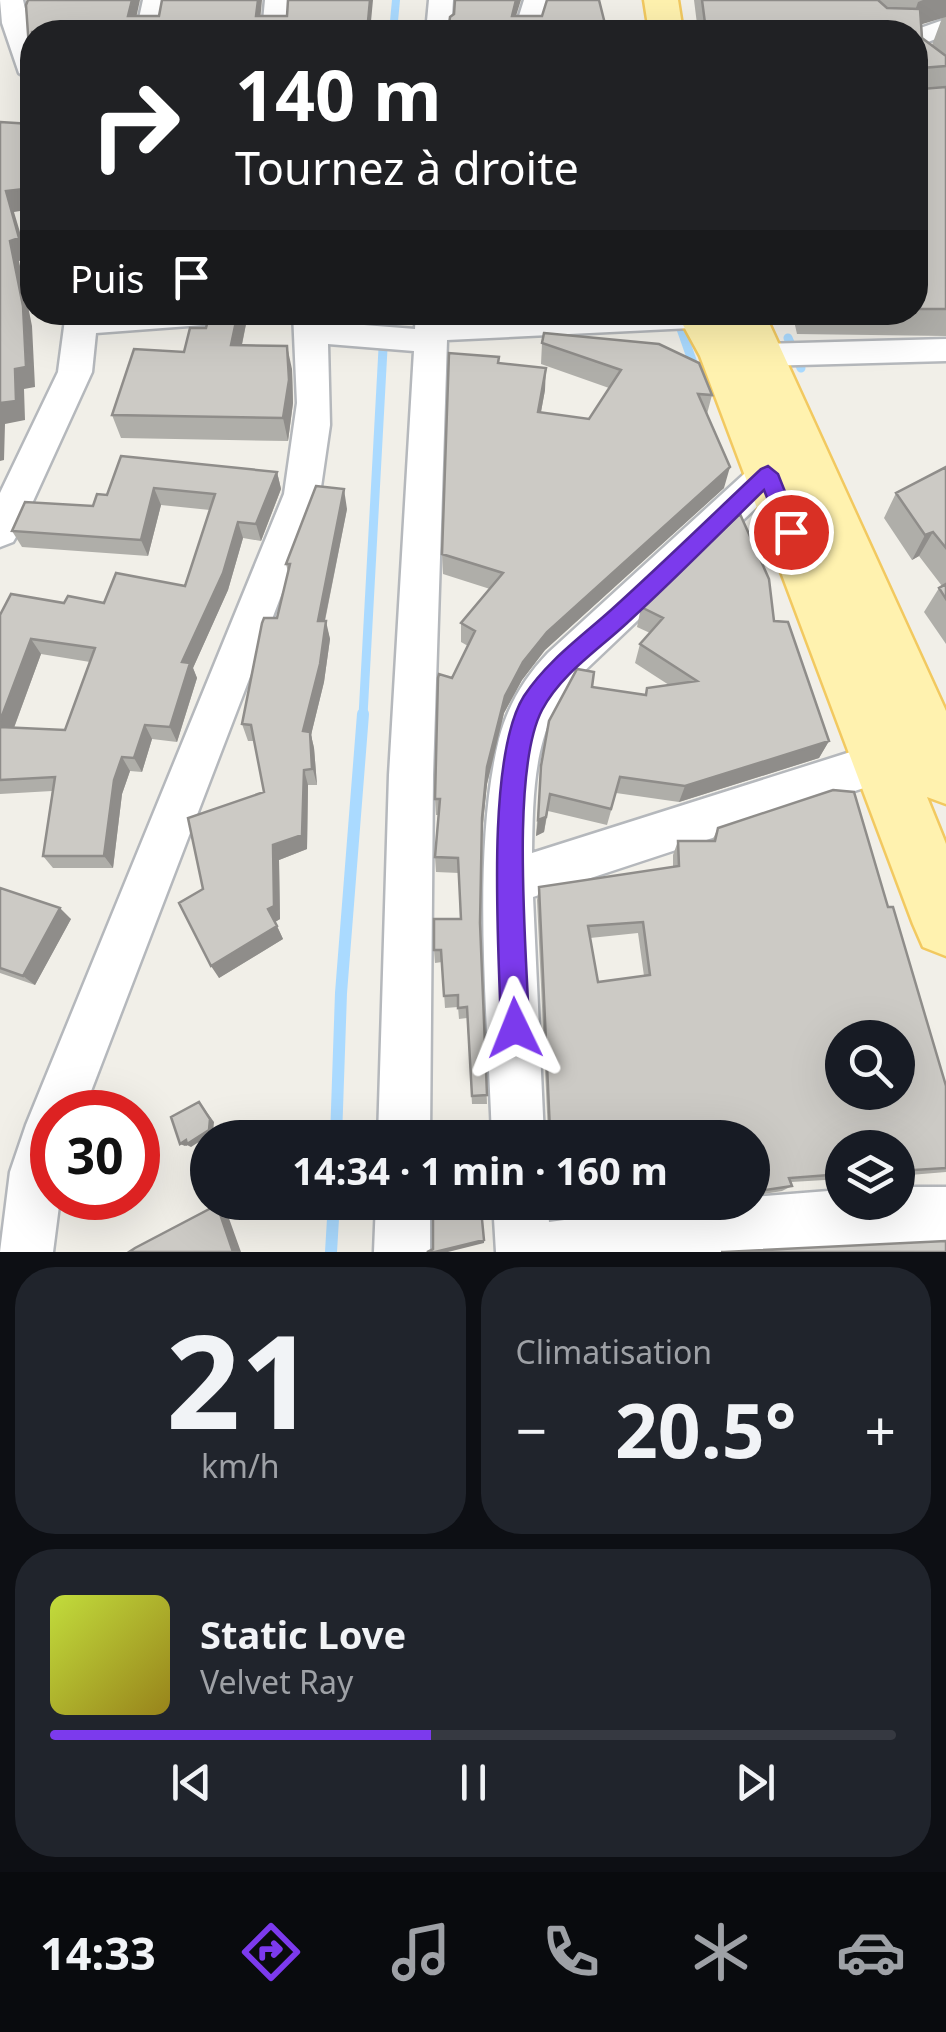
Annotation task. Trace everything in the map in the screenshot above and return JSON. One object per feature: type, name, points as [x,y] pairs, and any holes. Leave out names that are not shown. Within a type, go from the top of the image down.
[{"type":"main road","points":[[728,328],[768,474],[946,924]]},
{"type":"main road","points":[[728,328],[935,722],[946,776]]},
{"type":"street","points":[[11,0],[20,40]]},
{"type":"street","points":[[0,532],[76,372],[81,325]]},
{"type":"street","points":[[66,1090],[302,494],[314,446],[316,400],[310,325]]},
{"type":"street","points":[[371,325],[458,325]]},
{"type":"street","points":[[643,325],[728,328],[946,350]]},
{"type":"street","points":[[404,1120],[411,775],[432,328]]},
{"type":"street","points":[[518,1120],[511,882],[519,742],[533,703],[572,656],[618,618],[768,474]]},
{"type":"street","points":[[511,882],[882,762]]},
{"type":"street","points":[[523,1220],[527,1252],[779,1220],[946,1214]]},
{"type":"street","points":[[26,1252],[30,1220]]},
{"type":"street","points":[[402,1252],[403,1220]]},
{"type":"building","points":[[28,0],[132,0],[128,16],[159,16],[162,0],[258,0],[256,16],[287,16],[288,0],[370,0],[368,20],[27,20]]},
{"type":"building","points":[[455,0],[516,0],[512,16],[542,16],[547,0],[599,0],[604,20],[450,20]]},
{"type":"building","points":[[702,0],[878,0],[887,8],[920,9],[921,20],[705,20]]},
{"type":"building","points":[[928,42],[946,56],[946,66],[928,68]]},
{"type":"building","points":[[946,87],[946,309],[928,309],[928,88]]},
{"type":"building","points":[[0,122],[20,123],[20,189],[6,191],[19,238],[10,241],[20,291],[26,367],[15,369],[16,401],[0,403]]},
{"type":"building","points":[[235,325],[231,345],[287,346],[289,380],[283,418],[112,415],[134,349],[184,352],[190,328]]},
{"type":"building","points":[[544,333],[659,344],[699,363],[712,395],[698,394],[730,467],[547,632],[523,662],[505,696],[487,767],[482,818],[480,923],[487,1095],[472,1096],[467,1007],[458,1008],[458,995],[444,996],[441,950],[434,950],[434,919],[461,919],[458,858],[435,857],[440,799],[435,799],[438,678],[439,674],[452,678],[475,631],[461,623],[503,573],[442,554],[449,353],[499,357],[498,363],[546,368],[538,412],[589,419],[621,370],[542,343]]},
{"type":"building","points":[[121,456],[277,472],[256,524],[238,522],[223,573],[182,662],[190,663],[170,727],[145,725],[134,758],[122,757],[114,780],[104,856],[43,856],[55,777],[0,780],[0,727],[65,730],[95,648],[31,639],[0,721],[0,615],[11,594],[64,603],[68,596],[104,603],[116,573],[185,586],[215,494],[154,488],[141,540],[12,531],[25,502],[93,506],[97,494],[107,495]]},
{"type":"building","points":[[946,467],[946,548],[933,532],[925,535],[896,493]]},
{"type":"building","points":[[316,486],[344,489],[318,621],[326,621],[320,664],[303,731],[310,732],[312,769],[304,770],[302,835],[273,845],[274,906],[268,909],[277,926],[211,966],[179,903],[203,889],[188,818],[264,792],[251,725],[242,724],[262,623],[264,618],[277,618],[290,564],[286,564]]},
{"type":"building","points":[[740,514],[769,579],[774,621],[788,622],[829,741],[685,786],[620,777],[611,809],[550,794],[546,817],[538,820],[549,721],[577,669],[594,672],[592,687],[646,695],[647,688],[697,681],[640,644],[663,618],[641,607]]},
{"type":"building","points":[[833,790],[854,792],[946,1086],[946,1168],[915,1170],[915,1130],[825,1130],[825,1175],[789,1178],[792,1186],[770,1189],[770,1120],[550,1120],[539,887],[679,866],[678,841],[715,841],[718,828]],"holes":[[[643,922],[650,975],[598,982],[588,926]]]},
{"type":"building","points":[[0,888],[60,908],[23,976],[0,968]]},
{"type":"building","points":[[199,1102],[210,1119],[190,1120],[190,1142],[180,1144],[171,1117]]},
{"type":"building","points":[[190,1219],[222,1220],[233,1252],[129,1252]]},
{"type":"building","points":[[433,1220],[482,1220],[484,1240],[427,1252],[433,1249]]},
{"type":"building","points":[[946,1241],[946,1252],[724,1252]]},
{"type":"waterway","points":[[394,20],[396,0]]},
{"type":"waterway","points":[[363,716],[384,325]]},
{"type":"waterway","points":[[680,326],[693,363]]},
{"type":"waterway","points":[[788,338],[801,368]]},
{"type":"waterway","points":[[337,1120],[341,993],[363,714]]},
{"type":"waterway","points":[[331,1252],[333,1220]]},
{"type":"route","points":[[515,1028],[511,882],[514,780],[519,742],[533,703],[572,656],[618,618],[768,474],[791,532]]}]
